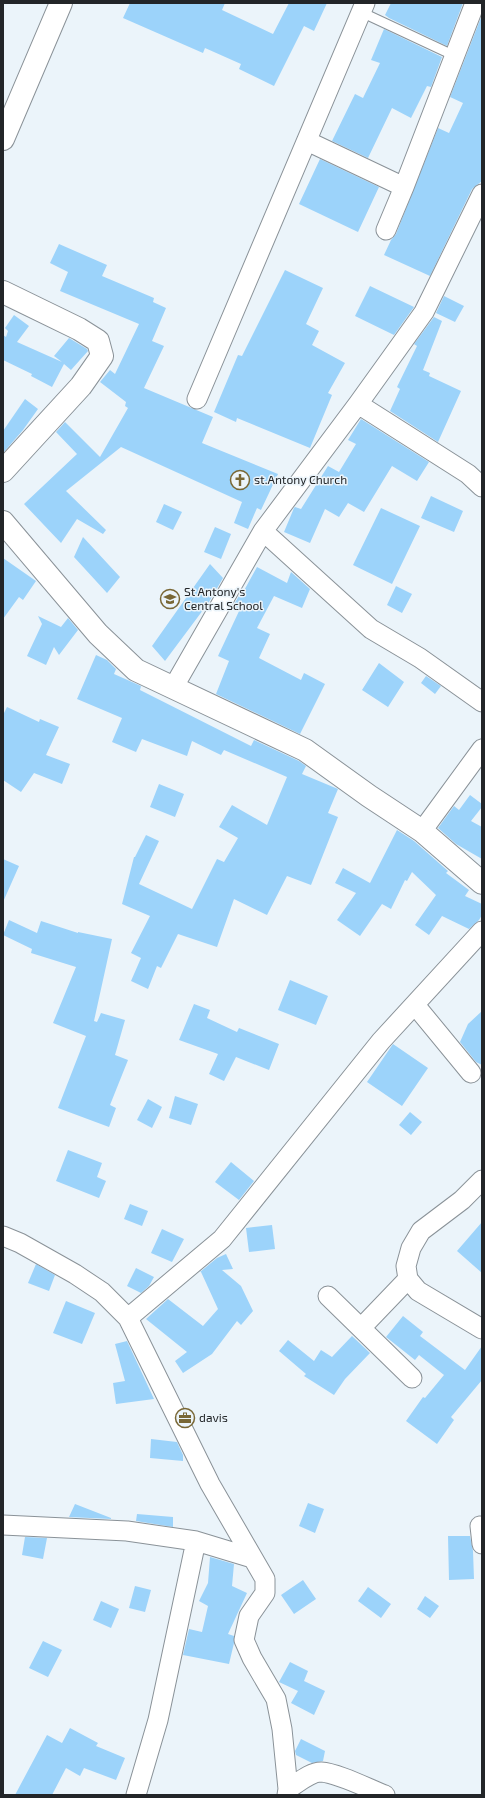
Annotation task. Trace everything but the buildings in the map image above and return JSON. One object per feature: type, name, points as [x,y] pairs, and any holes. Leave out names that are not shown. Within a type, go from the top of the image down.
[{"type":"street","points":[[386,230],[475,3]]},
{"type":"street","points":[[3,139],[56,5]]},
{"type":"street","points":[[197,399],[363,8]]},
{"type":"street","points":[[307,140],[404,187]]},
{"type":"street","points":[[173,688],[263,531],[358,404],[424,312],[482,194]]},
{"type":"street","points":[[3,292],[79,329],[98,341],[102,356],[81,386],[3,472]]},
{"type":"street","points":[[358,404],[468,474],[482,488]]},
{"type":"street","points":[[3,522],[98,634],[136,670],[305,750],[369,796],[422,831],[482,883]]},
{"type":"street","points":[[263,531],[371,629],[420,658],[482,702]]},
{"type":"street","points":[[422,831],[482,749]]},
{"type":"street","points":[[128,1318],[222,1239],[381,1041],[482,931]]},
{"type":"street","points":[[415,1005],[471,1073]]},
{"type":"street","points":[[482,1180],[462,1200],[421,1231],[411,1248],[406,1266],[408,1279],[418,1291],[482,1329]]},
{"type":"street","points":[[3,1236],[20,1242],[75,1274],[102,1292],[128,1318],[210,1484],[265,1579],[265,1593],[249,1616],[244,1640],[252,1658],[276,1699],[282,1729],[288,1792]]},
{"type":"street","points":[[361,1328],[408,1279]]},
{"type":"street","points":[[328,1296],[412,1378]]},
{"type":"street","points":[[3,1525],[127,1532],[196,1541],[252,1558]]},
{"type":"street","points":[[136,1795],[158,1720],[196,1541]]},
{"type":"street","points":[[288,1792],[307,1776],[321,1772],[337,1776],[385,1795]]},
{"type":"lane","points":[[363,8],[455,56]]},
{"type":"place","name":"st.Antony Church","points":[[240,480]]},
{"type":"place","name":"St Antony's Central School","points":[[170,599]]},
{"type":"place","name":"davis","points":[[185,1418]]}]
